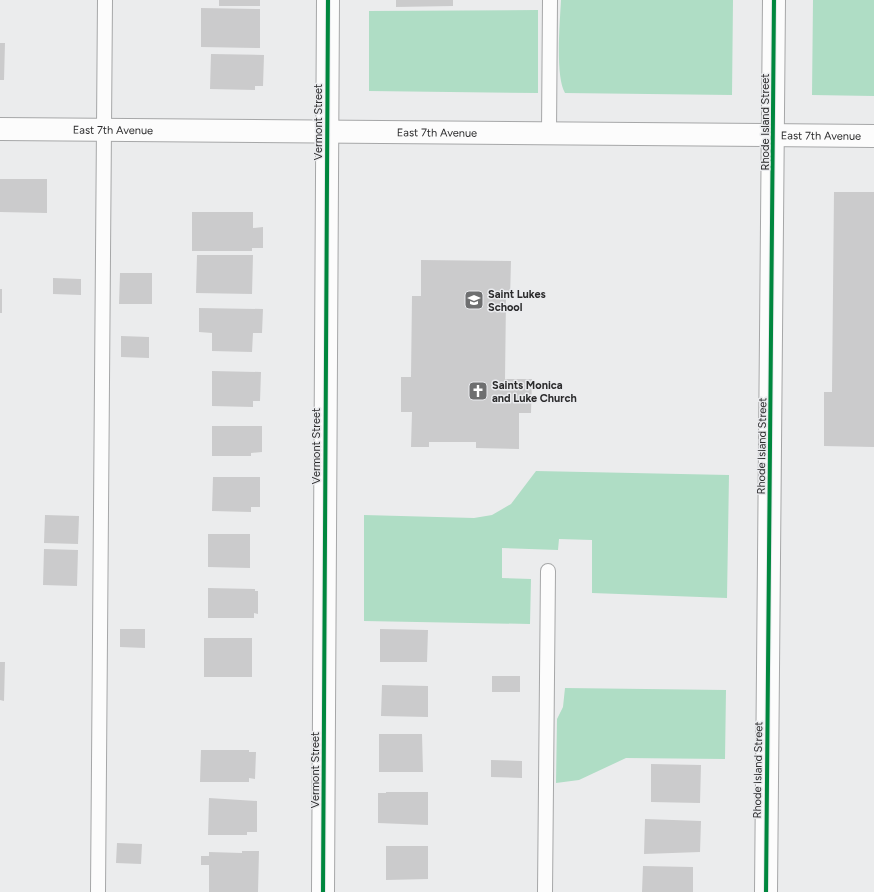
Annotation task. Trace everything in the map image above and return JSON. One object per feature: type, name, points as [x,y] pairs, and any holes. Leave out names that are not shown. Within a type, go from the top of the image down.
[{"type":"street","name":"Vermont Street","points":[[323,892],[328,0]]},
{"type":"street","name":"Rhode Island Street","points":[[766,892],[774,134],[774,0]]},
{"type":"street","name":"East 7th Avenue","points":[[0,128],[874,136]]},
{"type":"lane","points":[[98,892],[105,0]]},
{"type":"lane","points":[[549,132],[550,0]]},
{"type":"lane","points":[[545,892],[548,571]]},
{"type":"green space","points":[[561,0],[733,0],[732,95],[565,93],[562,85],[559,62]]},
{"type":"green space","points":[[813,0],[874,0],[874,96],[812,95]]},
{"type":"green space","points":[[538,10],[538,93],[369,91],[369,11]]},
{"type":"green space","points":[[536,471],[729,475],[727,598],[592,593],[592,540],[559,539],[558,550],[502,548],[502,578],[531,579],[530,624],[364,621],[364,515],[474,518],[492,515],[511,504]]},
{"type":"green space","points":[[565,688],[726,690],[725,759],[626,758],[579,780],[556,783],[557,719],[563,707]]},
{"type":"building","points":[[219,0],[260,0],[260,6],[219,6]]},
{"type":"building","points":[[396,0],[453,0],[453,6],[396,7]]},
{"type":"building","points":[[201,8],[260,9],[260,48],[201,47]]},
{"type":"building","points":[[0,43],[5,43],[4,80],[0,80]]},
{"type":"building","points":[[211,54],[264,55],[263,86],[255,86],[255,90],[210,89]]},
{"type":"building","points":[[0,179],[47,179],[47,213],[0,212]]},
{"type":"building","points":[[834,192],[874,192],[874,447],[824,446],[824,392],[832,392]]},
{"type":"building","points":[[192,212],[253,212],[253,228],[263,227],[263,248],[252,248],[252,251],[192,251]]},
{"type":"building","points":[[197,255],[253,255],[252,294],[196,293]]},
{"type":"building","points":[[421,260],[511,261],[510,299],[506,299],[505,379],[532,379],[531,413],[519,413],[519,449],[476,448],[476,442],[429,442],[429,447],[411,447],[412,412],[401,412],[401,377],[411,377],[412,296],[421,296]]},
{"type":"building","points":[[120,273],[152,273],[152,304],[119,304]]},
{"type":"building","points":[[53,278],[81,279],[81,295],[53,294]]},
{"type":"building","points":[[0,289],[2,289],[2,313],[0,313]]},
{"type":"building","points":[[199,308],[263,309],[262,333],[253,333],[252,352],[212,351],[212,333],[199,332]]},
{"type":"building","points":[[121,336],[149,337],[149,358],[121,357]]},
{"type":"building","points":[[212,371],[261,372],[260,401],[253,401],[253,407],[212,406]]},
{"type":"building","points":[[212,426],[262,426],[262,452],[251,453],[251,456],[212,456]]},
{"type":"building","points":[[213,477],[260,477],[260,507],[251,507],[251,512],[212,511]]},
{"type":"building","points":[[45,515],[79,516],[78,544],[44,543]]},
{"type":"building","points":[[208,534],[250,534],[250,568],[208,567]]},
{"type":"building","points":[[44,549],[78,550],[77,586],[43,585]]},
{"type":"building","points":[[208,588],[255,589],[255,591],[258,591],[258,614],[254,613],[254,618],[208,618]]},
{"type":"building","points":[[120,629],[145,629],[145,648],[120,647]]},
{"type":"building","points":[[380,629],[428,630],[427,662],[380,662]]},
{"type":"building","points":[[204,638],[252,638],[252,677],[204,677]]},
{"type":"building","points":[[0,662],[5,662],[4,701],[0,700]]},
{"type":"building","points":[[492,676],[520,676],[520,692],[492,692]]},
{"type":"building","points":[[382,685],[428,686],[428,717],[381,716]]},
{"type":"building","points":[[379,734],[422,734],[423,772],[379,772]]},
{"type":"building","points":[[201,750],[249,750],[249,752],[256,752],[255,779],[249,778],[249,782],[200,782]]},
{"type":"building","points":[[491,760],[522,761],[522,778],[491,777]]},
{"type":"building","points":[[651,764],[701,765],[700,803],[651,802]]},
{"type":"building","points":[[428,792],[428,825],[378,823],[378,793]]},
{"type":"building","points":[[209,798],[257,801],[257,832],[247,832],[247,835],[208,835]]},
{"type":"building","points":[[645,819],[701,821],[700,852],[644,854]]},
{"type":"building","points":[[117,843],[142,844],[141,864],[116,863]]},
{"type":"building","points":[[386,846],[428,846],[428,879],[386,880]]},
{"type":"building","points":[[242,851],[259,851],[258,892],[209,892],[209,865],[201,865],[201,856],[209,856],[209,852],[242,853]]},
{"type":"building","points":[[643,866],[693,867],[693,892],[642,892]]},
{"type":"cycle path","points":[[323,892],[328,0]]},
{"type":"cycle path","points":[[766,892],[774,0]]},
{"type":"place","name":"Saint Lukes School","points":[[474,300]]},
{"type":"place","name":"Saints Monica and Luke Church","points":[[478,391]]}]
